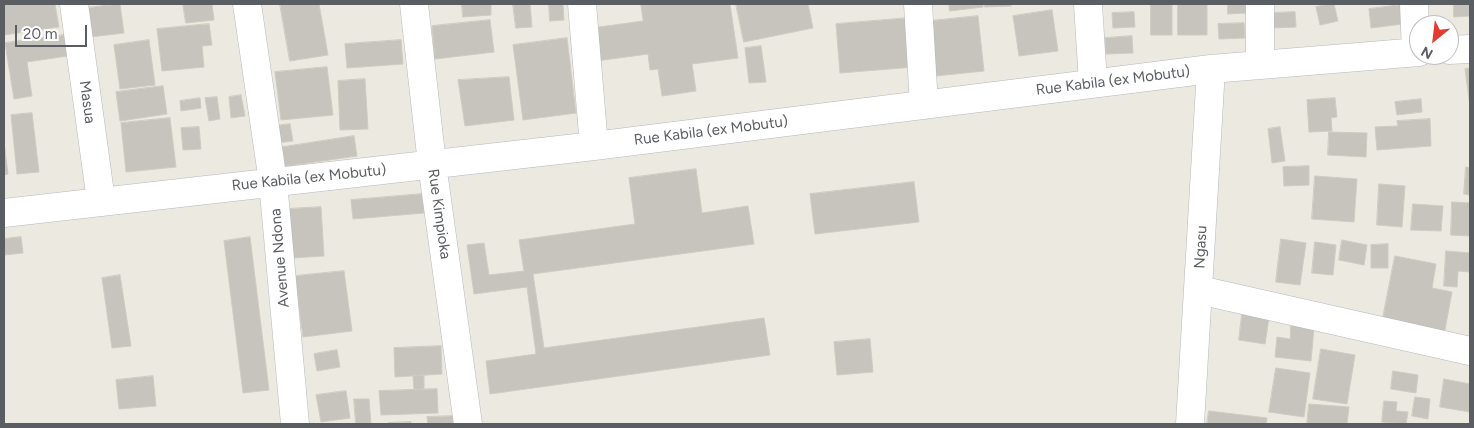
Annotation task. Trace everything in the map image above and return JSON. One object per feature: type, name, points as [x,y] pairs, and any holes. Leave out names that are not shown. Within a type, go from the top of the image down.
[{"type":"street","name":"Masua","points":[[74,4],[101,201]]},
{"type":"street","name":"Avenue Ndona","points":[[247,4],[273,182],[295,424]]},
{"type":"street","name":"Rue Kimpioka","points":[[414,4],[432,164],[468,424]]},
{"type":"street","points":[[582,4],[594,146]]},
{"type":"street","points":[[918,4],[924,105]]},
{"type":"street","points":[[1088,4],[1093,83]]},
{"type":"street","points":[[1260,4],[1260,65]]},
{"type":"street","name":"Rue Kabila (ex Mobutu)","points":[[4,212],[594,146],[1211,69],[1409,53]]},
{"type":"street","name":"Ngasu","points":[[1190,424],[1211,69]]},
{"type":"street","points":[[1199,290],[1470,351]]},
{"type":"building","points":[[4,4],[55,4],[59,27],[4,35]]},
{"type":"building","points":[[120,4],[124,33],[90,37],[87,8]]},
{"type":"building","points":[[183,4],[212,4],[214,20],[186,23]]},
{"type":"building","points":[[280,4],[319,4],[328,55],[290,61]]},
{"type":"building","points":[[462,4],[491,4],[491,15],[463,17]]},
{"type":"building","points":[[513,4],[530,4],[532,27],[516,28]]},
{"type":"building","points":[[549,4],[563,4],[564,20],[550,21]]},
{"type":"building","points":[[641,4],[730,4],[738,58],[692,64],[696,91],[662,96],[658,69],[650,70],[648,54],[596,61],[592,28],[643,21]]},
{"type":"building","points":[[736,4],[808,4],[813,28],[744,42]]},
{"type":"building","points":[[949,4],[983,4],[983,7],[950,11]]},
{"type":"building","points":[[985,4],[1011,4],[1011,6],[985,7]]},
{"type":"building","points":[[1151,4],[1172,4],[1172,35],[1151,35]]},
{"type":"building","points":[[1178,4],[1207,4],[1207,35],[1178,35]]},
{"type":"building","points":[[1228,4],[1245,4],[1246,13],[1228,14]]},
{"type":"building","points":[[1334,4],[1338,21],[1320,25],[1316,7]]},
{"type":"building","points":[[1454,4],[1470,4],[1470,16],[1454,15]]},
{"type":"building","points":[[1400,5],[1403,24],[1371,28],[1369,9]]},
{"type":"building","points":[[1052,10],[1058,51],[1019,56],[1013,16]]},
{"type":"building","points":[[1134,12],[1135,27],[1113,28],[1112,13]]},
{"type":"building","points":[[1295,12],[1296,27],[1271,28],[1271,13]]},
{"type":"building","points":[[978,16],[984,71],[936,76],[930,21]]},
{"type":"building","points":[[909,18],[914,67],[840,73],[836,24]]},
{"type":"building","points":[[490,20],[494,52],[435,59],[432,26]]},
{"type":"building","points":[[1244,23],[1245,38],[1219,39],[1218,24]]},
{"type":"building","points":[[209,24],[212,45],[202,46],[204,67],[162,71],[157,29]]},
{"type":"building","points":[[71,34],[74,55],[27,62],[32,96],[14,99],[5,43]]},
{"type":"building","points":[[1132,36],[1133,53],[1106,54],[1105,38]]},
{"type":"building","points":[[567,38],[576,113],[523,120],[513,45]]},
{"type":"building","points":[[149,40],[155,85],[120,89],[114,45]]},
{"type":"building","points":[[401,40],[403,64],[347,68],[345,44]]},
{"type":"building","points":[[761,46],[766,82],[749,83],[745,48]]},
{"type":"building","points":[[327,67],[333,115],[281,120],[275,72]]},
{"type":"building","points":[[1470,68],[1470,106],[1465,69]]},
{"type":"building","points":[[509,77],[514,120],[465,126],[458,80]]},
{"type":"building","points":[[365,79],[368,129],[340,130],[338,81]]},
{"type":"building","points":[[163,86],[167,114],[120,121],[116,92]]},
{"type":"building","points":[[241,95],[245,116],[231,118],[229,97]]},
{"type":"building","points":[[217,97],[220,119],[209,121],[205,98]]},
{"type":"building","points":[[200,98],[201,108],[181,111],[180,101]]},
{"type":"building","points":[[1335,98],[1337,117],[1331,118],[1332,131],[1309,132],[1307,100]]},
{"type":"building","points":[[1421,99],[1422,112],[1397,115],[1395,102]]},
{"type":"building","points":[[32,113],[39,172],[17,174],[11,115]]},
{"type":"building","points":[[170,118],[176,167],[126,172],[121,123]]},
{"type":"building","points":[[1430,119],[1431,146],[1377,150],[1375,127],[1398,126],[1397,121]]},
{"type":"building","points":[[290,124],[293,141],[277,143],[275,126]]},
{"type":"building","points":[[199,127],[201,149],[183,150],[181,128]]},
{"type":"building","points":[[1280,127],[1285,161],[1272,163],[1268,129]]},
{"type":"building","points":[[1329,132],[1367,133],[1366,157],[1328,155]]},
{"type":"building","points":[[354,136],[357,156],[280,167],[277,148]]},
{"type":"building","points":[[4,142],[8,174],[4,175]]},
{"type":"building","points":[[1309,166],[1309,185],[1284,186],[1283,167]]},
{"type":"building","points":[[1466,167],[1470,168],[1470,195],[1464,194]]},
{"type":"building","points":[[696,169],[702,213],[748,206],[754,244],[533,274],[544,348],[764,318],[770,355],[490,394],[486,361],[536,354],[527,287],[474,294],[467,245],[484,243],[489,275],[524,271],[519,240],[635,224],[629,178]]},
{"type":"building","points":[[1315,176],[1357,179],[1354,222],[1312,219]]},
{"type":"building","points":[[914,182],[919,222],[815,234],[810,194]]},
{"type":"building","points":[[1379,184],[1405,186],[1402,227],[1377,225]]},
{"type":"building","points":[[422,194],[424,213],[353,219],[351,200]]},
{"type":"building","points":[[1452,202],[1470,203],[1470,236],[1451,235]]},
{"type":"building","points":[[1413,204],[1443,206],[1441,231],[1411,230]]},
{"type":"building","points":[[321,207],[324,256],[292,258],[288,209]]},
{"type":"building","points":[[21,237],[23,253],[4,255],[4,239]]},
{"type":"building","points":[[250,237],[269,390],[243,393],[224,241]]},
{"type":"building","points":[[1281,239],[1306,243],[1300,285],[1276,282]]},
{"type":"building","points":[[1342,240],[1367,245],[1364,265],[1339,260]]},
{"type":"building","points":[[1315,242],[1336,245],[1333,275],[1312,273]]},
{"type":"building","points":[[1388,244],[1388,268],[1371,268],[1371,245]]},
{"type":"building","points":[[1446,251],[1470,253],[1470,272],[1458,271],[1457,287],[1444,286]]},
{"type":"building","points":[[1395,256],[1436,264],[1432,288],[1452,292],[1444,335],[1382,323]]},
{"type":"building","points":[[344,271],[352,331],[303,337],[295,276]]},
{"type":"building","points":[[120,275],[131,346],[112,348],[102,278]]},
{"type":"building","points":[[1242,314],[1269,318],[1265,344],[1239,340]]},
{"type":"building","points":[[1291,326],[1314,328],[1311,361],[1275,357],[1277,337],[1290,339]]},
{"type":"building","points":[[870,339],[873,372],[837,375],[834,342]]},
{"type":"building","points":[[441,346],[442,374],[395,377],[394,348]]},
{"type":"building","points":[[1321,349],[1355,355],[1347,404],[1313,399]]},
{"type":"building","points":[[337,350],[340,367],[317,371],[314,354]]},
{"type":"building","points":[[1276,368],[1310,373],[1304,417],[1269,412]]},
{"type":"building","points":[[1393,371],[1418,375],[1416,393],[1391,389]]},
{"type":"building","points":[[424,375],[424,389],[414,390],[413,376]]},
{"type":"building","points":[[153,376],[156,406],[119,409],[116,380]]},
{"type":"building","points":[[1444,379],[1470,384],[1470,412],[1440,407]]},
{"type":"building","points":[[437,389],[438,413],[381,415],[379,391]]},
{"type":"building","points":[[346,391],[350,418],[321,422],[316,395]]},
{"type":"building","points":[[1415,397],[1430,399],[1428,419],[1412,416]]},
{"type":"building","points":[[354,399],[369,399],[371,424],[356,424]]},
{"type":"building","points":[[1384,401],[1397,402],[1396,411],[1408,412],[1406,424],[1382,422]]},
{"type":"building","points":[[1309,404],[1349,407],[1347,424],[1307,424]]},
{"type":"building","points":[[1209,411],[1267,418],[1266,424],[1207,424]]},
{"type":"building","points":[[453,416],[453,424],[428,424],[427,417]]},
{"type":"building","points":[[411,422],[411,424],[388,424],[388,423]]}]
